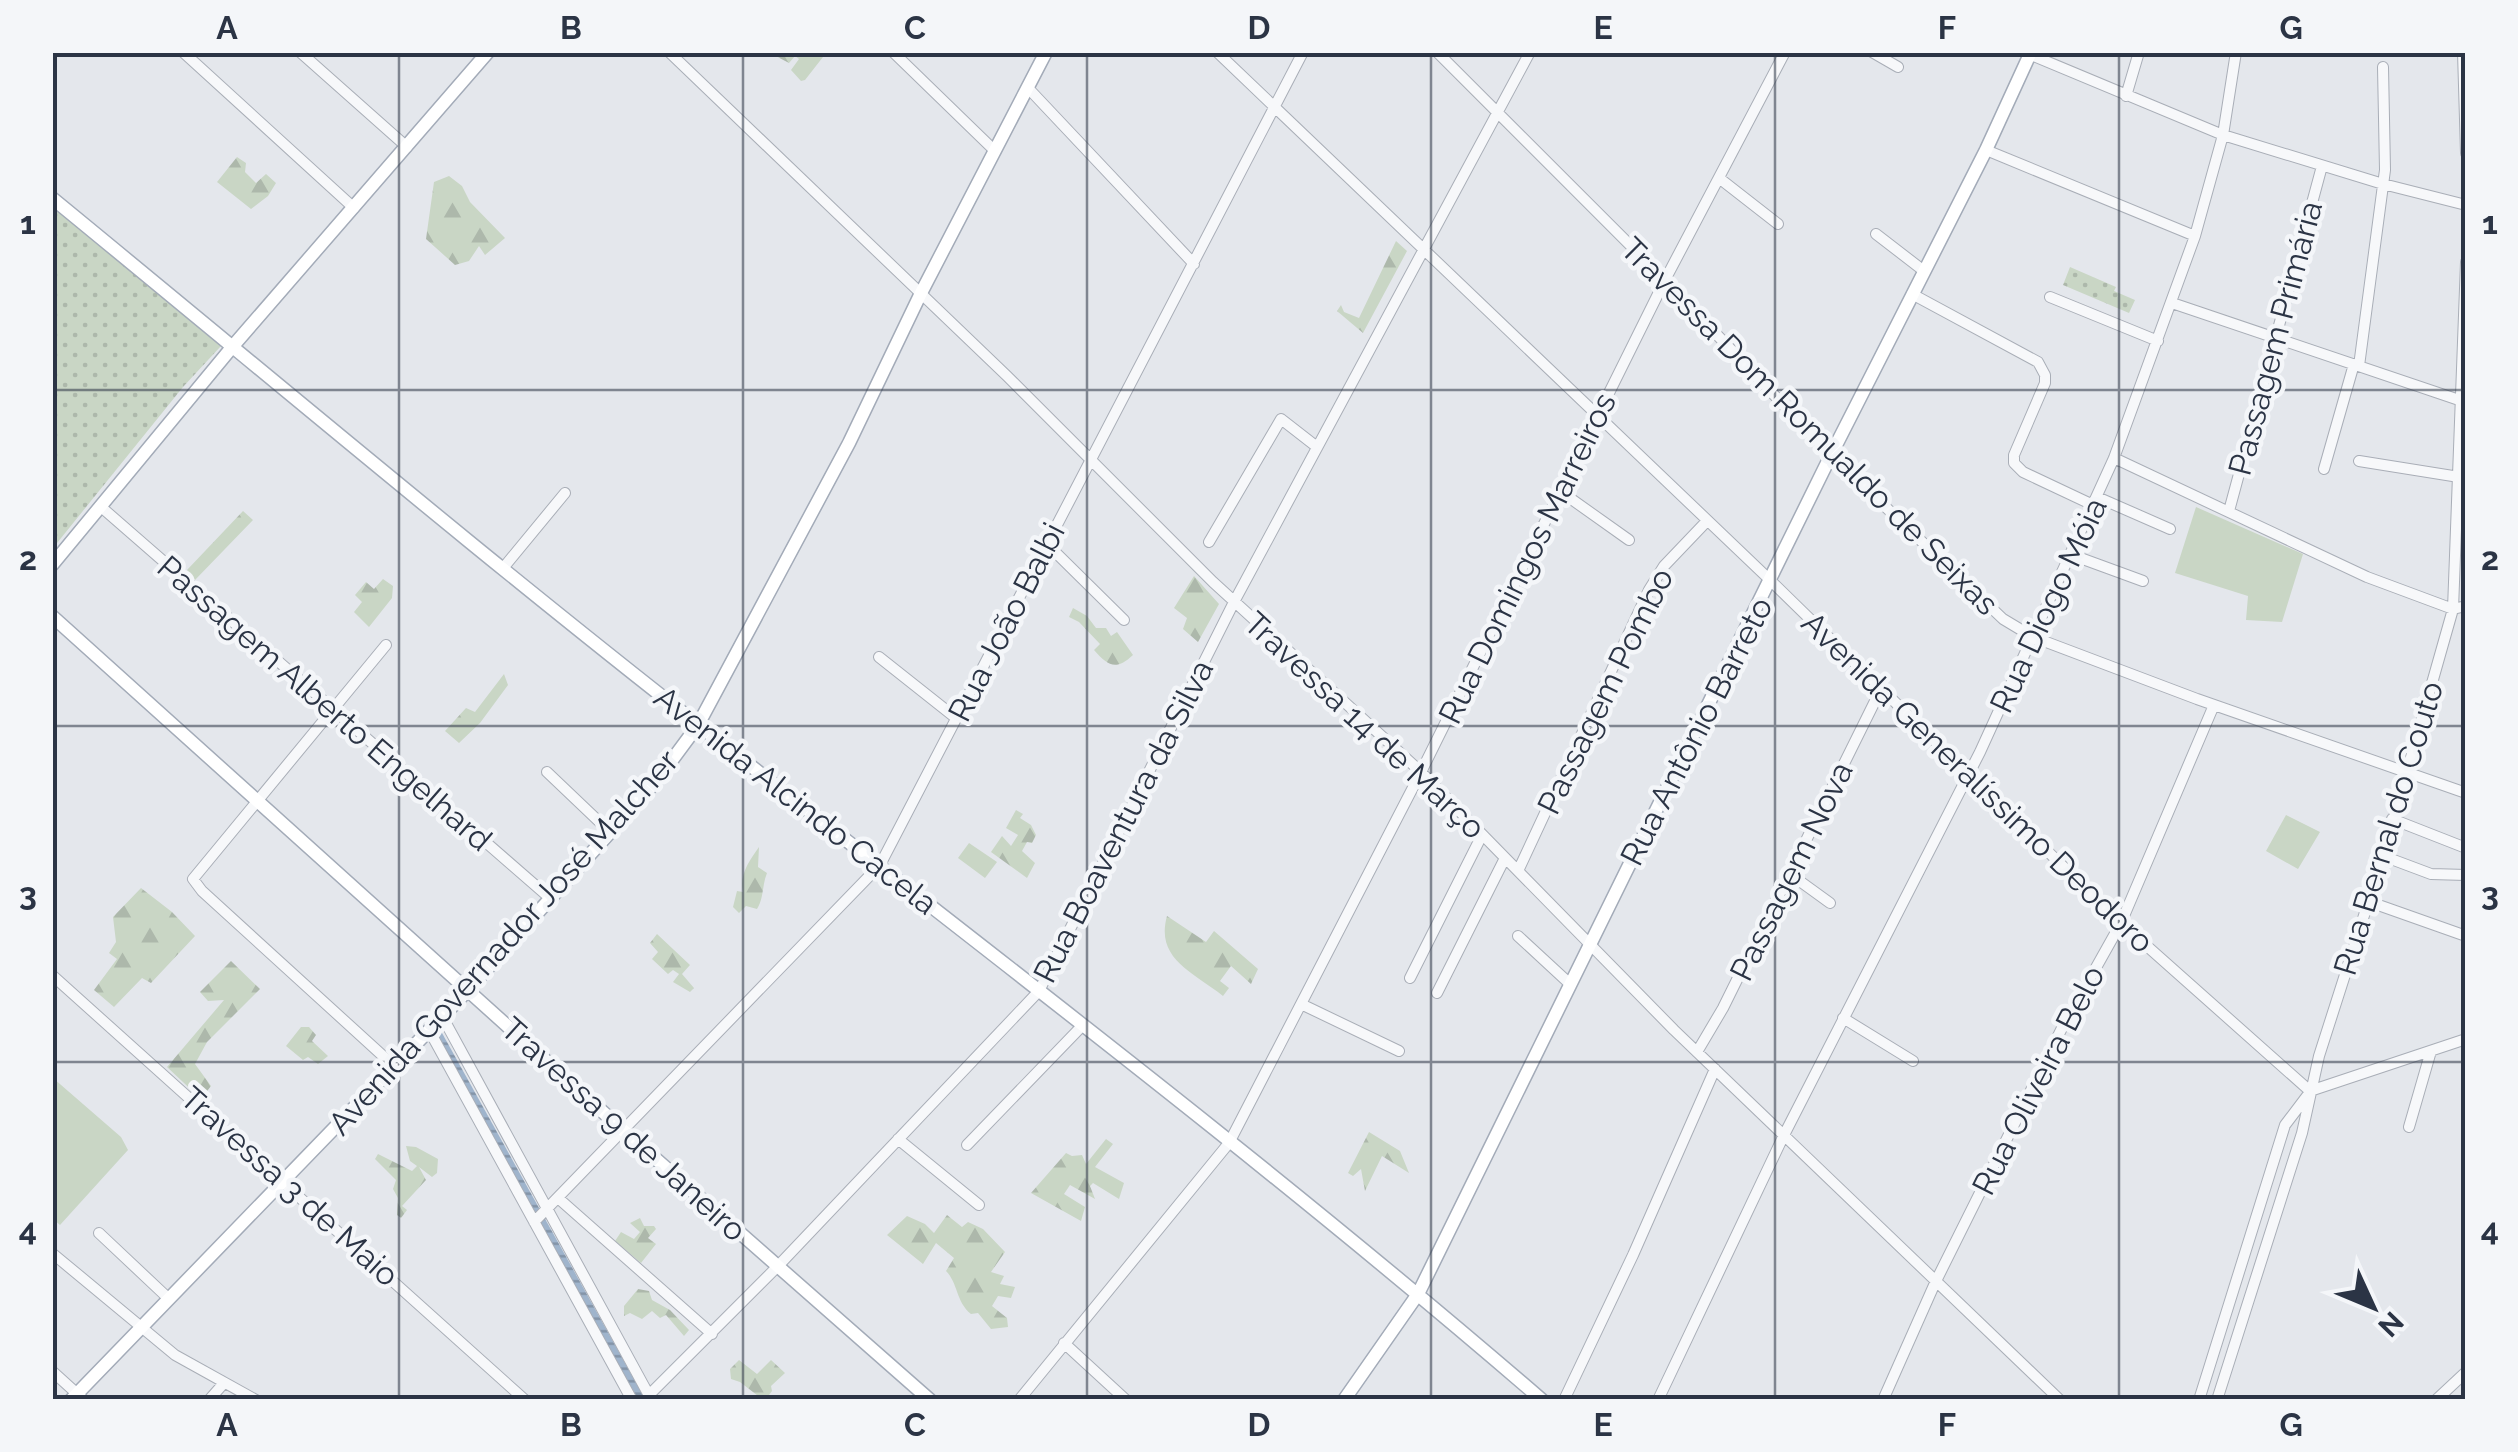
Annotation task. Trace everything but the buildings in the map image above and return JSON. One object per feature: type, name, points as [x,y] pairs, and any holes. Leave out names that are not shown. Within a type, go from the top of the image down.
[{"type":"main road","points":[[52,566],[233,346],[488,52]]},
{"type":"main road","name":"Avenida Governador José Malcher","points":[[77,1397],[468,990],[658,779],[698,725],[849,443],[1046,52]]},
{"type":"main road","name":"Rua Antônio Barreto","points":[[1344,1400],[1418,1294],[1831,455],[1986,150],[2028,54]]},
{"type":"main road","name":"Avenida Alcindo Cacela","points":[[52,198],[698,725],[880,865],[1418,1294],[1542,1400]]},
{"type":"main road","name":"Travessa 9 de Janeiro","points":[[52,616],[624,1131],[930,1400]]},
{"type":"street","points":[[183,52],[354,208]]},
{"type":"street","points":[[300,52],[407,147]]},
{"type":"street","name":"Travessa 14 de Março","points":[[668,52],[1234,602],[1420,772],[1783,1137],[2060,1400]]},
{"type":"street","points":[[894,52],[995,151]]},
{"type":"street","name":"Avenida Generalíssimo Deodoro","points":[[1217,52],[1771,580],[2121,922],[2310,1092]]},
{"type":"street","name":"Rua João Balbi","points":[[534,1222],[880,865],[1303,52]]},
{"type":"street","name":"Travessa Dom Romualdo de Seixas","points":[[1437,52],[1665,280],[1831,455],[2003,619],[2033,637],[2214,706],[2466,793]]},
{"type":"street","name":"Rua Boaventura da Silva","points":[[648,1398],[1039,991],[1234,602],[1530,52]]},
{"type":"street","name":"Rua Domingos Marreiros","points":[[1019,1400],[1229,1143],[1420,772],[1665,280],[1786,52]]},
{"type":"street","points":[[1872,52],[1898,66]]},
{"type":"street","points":[[2126,96],[2139,52]]},
{"type":"street","name":"Rua Diogo Móia","points":[[1658,1400],[1783,1137],[1968,774],[2114,458],[2195,236],[2223,134],[2236,52]]},
{"type":"street","points":[[2463,52],[2466,154]]},
{"type":"street","points":[[2028,54],[2223,134],[2383,184],[2466,205]]},
{"type":"street","points":[[2324,469],[2357,365],[2386,159],[2382,67]]},
{"type":"street","points":[[1028,89],[1194,264]]},
{"type":"street","points":[[1986,150],[2195,236]]},
{"type":"street","name":"Passagem Primária","points":[[2229,511],[2322,166]]},
{"type":"street","points":[[1719,178],[1778,224]]},
{"type":"street","points":[[1876,234],[1924,271]]},
{"type":"street","name":"Rua Bernal do Couto","points":[[2220,1398],[2302,1134],[2310,1092],[2453,610],[2466,262]]},
{"type":"street","points":[[1912,294],[2038,362],[2045,374],[2045,384],[2014,455],[2014,463],[2023,472],[2170,529]]},
{"type":"street","points":[[2050,296],[2158,341]]},
{"type":"street","points":[[2172,303],[2462,402]]},
{"type":"street","points":[[1209,542],[1281,419],[1318,448]]},
{"type":"street","points":[[2114,458],[2367,577],[2453,610],[2466,606]]},
{"type":"street","points":[[2359,461],[2459,477]]},
{"type":"street","points":[[1560,491],[1629,540]]},
{"type":"street","points":[[504,568],[565,493]]},
{"type":"street","name":"Passagem Alberto Engelhard","points":[[100,506],[551,899]]},
{"type":"street","name":"Passagem Pombo","points":[[1518,871],[1648,590],[1664,566],[1706,522]]},
{"type":"street","points":[[1046,544],[1124,620]]},
{"type":"street","points":[[2072,554],[2143,581]]},
{"type":"street","points":[[386,646],[193,879],[394,1066]]},
{"type":"street","points":[[879,657],[956,718]]},
{"type":"street","name":"Passagem Nova","points":[[1697,1052],[1723,1008],[1882,689]]},
{"type":"street","name":"Rua Oliveira Belo","points":[[1883,1400],[1934,1283],[2061,1030],[2121,922],[2214,706]]},
{"type":"street","points":[[548,772],[610,832]]},
{"type":"street","points":[[2392,820],[2466,848]]},
{"type":"street","points":[[1410,978],[1482,835]]},
{"type":"street","points":[[2382,856],[2431,874],[2466,875]]},
{"type":"street","points":[[1437,994],[1504,858]]},
{"type":"street","points":[[1790,874],[1830,903]]},
{"type":"street","points":[[2368,901],[2466,936]]},
{"type":"street","points":[[1518,936],[1570,984]]},
{"type":"street","name":"Travessa 3 de Maio","points":[[52,975],[525,1400]]},
{"type":"street","points":[[1301,1004],[1399,1051]]},
{"type":"street","points":[[442,1016],[648,1398]]},
{"type":"street","points":[[1843,1018],[1914,1061]]},
{"type":"street","points":[[967,1145],[1082,1026]]},
{"type":"street","points":[[429,1030],[632,1400]]},
{"type":"street","points":[[2310,1092],[2466,1039]]},
{"type":"street","points":[[2409,1127],[2431,1050]]},
{"type":"street","points":[[1564,1400],[1715,1070]]},
{"type":"street","name":"Rua Bernal do Couto","points":[[2199,1400],[2285,1125],[2310,1092]]},
{"type":"street","points":[[898,1138],[979,1205]]},
{"type":"street","points":[[558,1198],[712,1334]]},
{"type":"street","points":[[99,1233],[168,1298]]},
{"type":"street","points":[[52,1253],[175,1355],[256,1400]]},
{"type":"street","points":[[1064,1343],[1126,1400]]},
{"type":"street","points":[[52,1371],[77,1397]]},
{"type":"street","points":[[2436,1400],[2463,1379]]},
{"type":"street","points":[[210,1400],[224,1383]]},
{"type":"green space","points":[[770,53],[823,53],[823,57],[801,81],[791,70],[799,59],[795,56],[789,63]]},
{"type":"green space","points":[[237,157],[246,163],[245,172],[256,183],[266,174],[276,183],[268,196],[251,209],[217,182]]},
{"type":"green space","points":[[449,176],[505,238],[485,255],[479,246],[469,261],[455,265],[426,239],[434,182]]},
{"type":"green space","points":[[53,207],[221,346],[53,548]]},
{"type":"green space","points":[[1396,241],[1407,251],[1363,333],[1337,311],[1341,305],[1344,312],[1359,318]]},
{"type":"green space","points":[[2070,267],[2135,300],[2129,313],[2063,285]]},
{"type":"green space","points":[[2196,507],[2303,554],[2282,622],[2246,620],[2248,596],[2175,573]]},
{"type":"green space","points":[[243,511],[253,520],[195,580],[187,570]]},
{"type":"green space","points":[[1194,576],[1219,604],[1198,642],[1183,629],[1187,618],[1174,608]]},
{"type":"green space","points":[[383,579],[393,586],[392,598],[369,627],[354,612],[362,602],[355,595],[366,582],[374,589]]},
{"type":"green space","points":[[1073,608],[1087,616],[1096,628],[1106,628],[1111,636],[1117,632],[1133,655],[1117,665],[1104,660],[1094,650],[1100,644],[1069,617]]},
{"type":"green space","points":[[504,674],[508,685],[480,723],[459,743],[445,731],[466,708],[475,712]]},
{"type":"green space","points":[[1016,810],[1036,835],[1022,851],[1035,863],[1027,878],[991,852],[1002,836],[1011,846],[1018,835],[1006,828]]},
{"type":"green space","points":[[2286,815],[2320,832],[2298,869],[2266,851]]},
{"type":"green space","points":[[969,843],[997,862],[985,878],[958,858]]},
{"type":"green space","points":[[759,847],[758,867],[767,873],[761,900],[757,909],[746,906],[739,913],[733,907],[737,891],[743,892],[744,874]]},
{"type":"green space","points":[[141,888],[195,936],[151,983],[142,978],[114,1007],[94,990],[117,959],[109,953],[116,942],[113,917]]},
{"type":"green space","points":[[1167,916],[1206,942],[1214,931],[1258,969],[1251,984],[1231,966],[1220,981],[1229,988],[1223,996],[1179,963],[1166,943]]},
{"type":"green space","points":[[657,934],[690,965],[682,974],[694,988],[690,992],[673,982],[679,974],[673,970],[668,974],[652,959],[658,952],[650,943]]},
{"type":"green space","points":[[231,961],[260,989],[207,1042],[195,1064],[211,1086],[201,1099],[167,1067],[224,1000],[208,1001],[200,992]]},
{"type":"green space","points":[[301,1027],[309,1027],[316,1035],[312,1041],[328,1056],[318,1064],[308,1057],[303,1060],[286,1046]]},
{"type":"green space","points":[[53,1078],[121,1137],[128,1150],[60,1225],[53,1219]]},
{"type":"green space","points":[[1369,1132],[1400,1151],[1409,1173],[1382,1156],[1365,1191],[1361,1169],[1353,1176],[1348,1173]]},
{"type":"green space","points":[[1106,1139],[1113,1144],[1095,1167],[1124,1183],[1119,1199],[1093,1183],[1090,1186],[1095,1199],[1070,1185],[1064,1194],[1085,1207],[1081,1221],[1031,1193],[1066,1153],[1082,1155],[1086,1164]]},
{"type":"green space","points":[[406,1146],[438,1159],[437,1173],[432,1177],[419,1167],[426,1180],[402,1206],[407,1210],[401,1218],[397,1215],[398,1198],[393,1189],[396,1180],[375,1159],[378,1154],[412,1171],[417,1166],[410,1161]]},
{"type":"green space","points":[[947,1215],[962,1227],[968,1222],[983,1229],[1005,1252],[991,1272],[1004,1276],[1000,1284],[1015,1287],[1011,1298],[998,1296],[992,1306],[1007,1318],[1008,1327],[991,1329],[978,1313],[971,1314],[966,1309],[946,1271],[954,1258],[936,1243],[923,1264],[887,1235],[907,1216],[934,1233]]},
{"type":"green space","points":[[640,1218],[644,1226],[656,1229],[648,1238],[656,1244],[641,1263],[615,1241],[621,1232],[634,1239],[640,1232],[630,1223]]},
{"type":"green space","points":[[638,1289],[649,1291],[652,1300],[670,1310],[689,1330],[684,1336],[666,1315],[660,1318],[652,1311],[642,1319],[630,1313],[624,1316],[624,1306]]},
{"type":"green space","points":[[739,1360],[757,1374],[771,1360],[785,1373],[762,1399],[731,1379],[730,1369]]},
{"type":"water","points":[[437,1024],[645,1399],[638,1399],[430,1031]]}]
